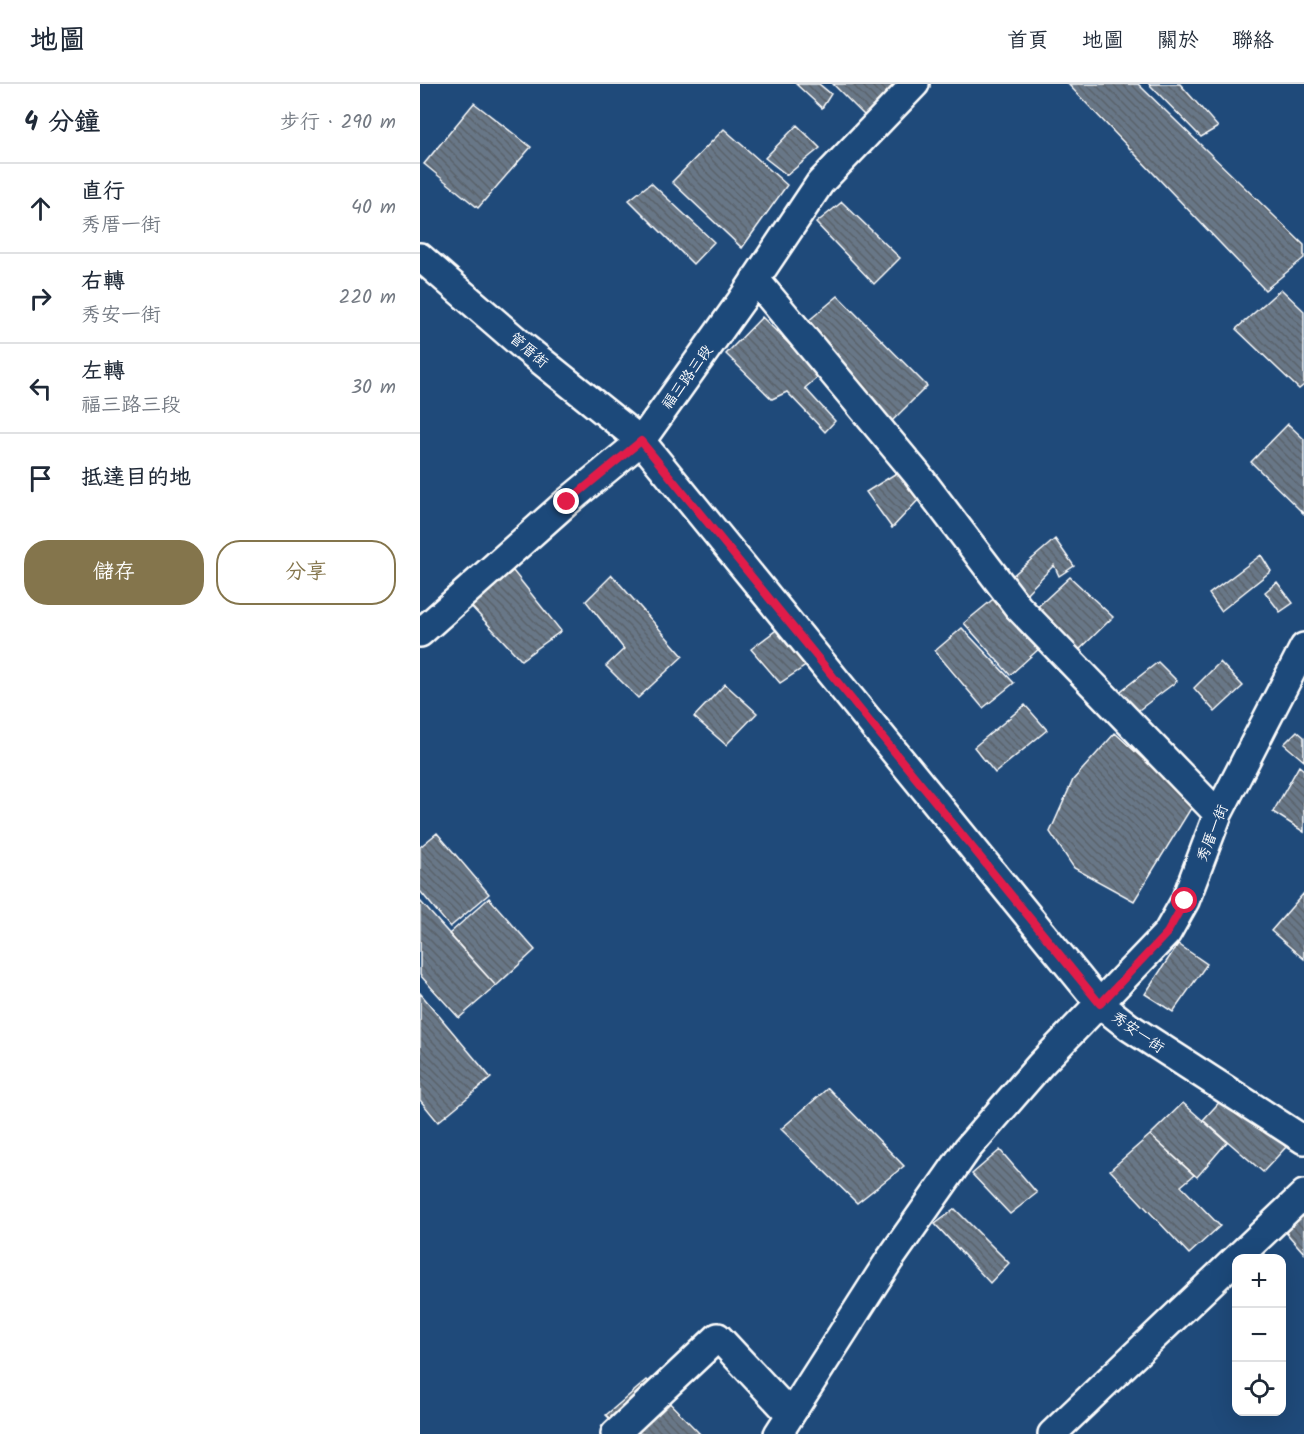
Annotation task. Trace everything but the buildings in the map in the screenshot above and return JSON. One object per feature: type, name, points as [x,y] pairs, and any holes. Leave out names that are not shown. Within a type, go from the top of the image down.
[{"type":"street","name":"福三路三段","points":[[420,633],[567,502],[641,441],[820,183],[915,84]]},
{"type":"street","name":"管厝街","points":[[420,257],[524,346],[641,441]]},
{"type":"street","points":[[755,279],[917,474],[1018,607],[1218,814]]},
{"type":"street","name":"秀安一街","points":[[641,441],[1100,1004],[1129,1027],[1304,1140]]},
{"type":"street","name":"秀厝一街","points":[[784,1424],[890,1259],[969,1148],[1040,1065],[1167,933],[1185,901],[1218,814],[1304,647]]},
{"type":"street","points":[[1052,1434],[1304,1194]]},
{"type":"street","points":[[615,1434],[718,1337],[784,1424]]},
{"type":"route","points":[[567,502],[641,441],[1100,1004],[1167,933],[1185,901]]}]
